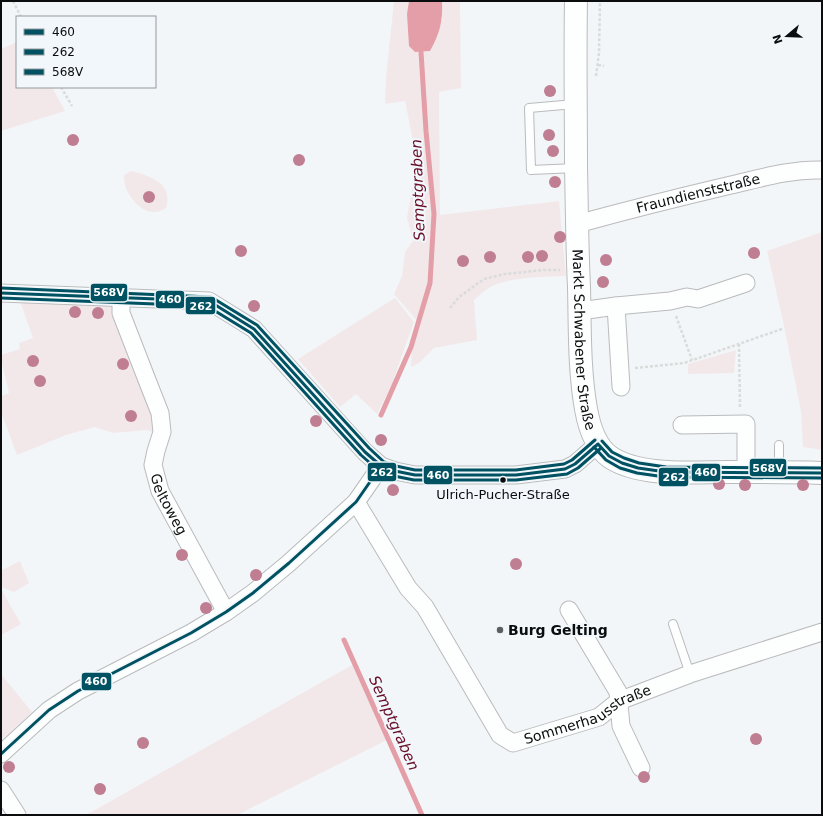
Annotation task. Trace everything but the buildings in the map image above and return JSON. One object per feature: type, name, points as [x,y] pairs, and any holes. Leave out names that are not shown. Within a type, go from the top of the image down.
[{"type":"main road","name":"Markt Schwabener Straße","points":[[576,1],[576,224],[580,344],[586,409],[590,427],[598,444],[609,456],[622,462],[638,468],[666,472],[822,473]]},
{"type":"street","name":"Fraundienststraße","points":[[576,224],[652,204],[782,174],[812,169],[822,170]]},
{"type":"street","points":[[580,311],[670,301],[687,297],[698,300],[746,283]]},
{"type":"street","points":[[1,293],[209,301],[254,329],[365,452],[382,466],[395,471],[415,475],[516,475],[564,469],[575,464],[598,444]]},
{"type":"street","name":"Geltoweg","points":[[121,298],[121,313],[160,413],[162,432],[153,465],[160,491],[226,612]]},
{"type":"street","points":[[616,306],[621,387]]},
{"type":"street","points":[[682,425],[746,424],[746,472]]},
{"type":"street","points":[[1,754],[49,710],[78,691],[191,633],[226,612],[253,593],[289,563],[356,502],[382,466]]},
{"type":"street","name":"Sommerhausstraße","points":[[356,502],[408,588],[425,607],[500,735],[513,743],[599,717],[620,701],[690,674],[822,632]]},
{"type":"street","points":[[569,610],[618,692],[620,701],[621,726],[641,768]]},
{"type":"street","points":[[1,790],[17,815]]},
{"type":"lane","points":[[575,104],[529,108],[531,170],[576,168]]},
{"type":"lane","points":[[779,445],[779,472]]},
{"type":"lane","points":[[673,624],[690,674]]},
{"type":"path","points":[[12,1],[20,16]]},
{"type":"path","points":[[62,88],[72,106]]},
{"type":"path","points":[[450,308],[459,297],[484,279],[505,274],[544,270],[578,269]]},
{"type":"path","points":[[670,301],[692,360]]},
{"type":"path","points":[[620,369],[684,364],[782,329]]},
{"type":"path","points":[[739,344],[740,404]]},
{"type":"shaded area","points":[[394,1],[409,1],[407,14],[415,52],[430,51],[437,38],[442,20],[442,1],[460,1],[461,88],[439,92],[440,215],[559,201],[566,276],[537,277],[515,280],[496,284],[487,289],[474,300],[477,340],[434,348],[419,363],[411,367],[412,347],[418,322],[394,294],[402,276],[405,252],[413,241],[407,217],[414,180],[415,151],[405,101],[385,104],[386,77]]},
{"type":"shaded area","points":[[409,1],[442,1],[440,27],[430,51],[415,52],[409,46],[407,14]]},
{"type":"shaded area","points":[[16,42],[16,88],[53,88],[65,111],[1,131],[1,49]]},
{"type":"shaded area","points":[[131,171],[152,178],[161,184],[167,194],[167,207],[159,212],[151,212],[136,204],[129,195],[124,183],[124,175]]},
{"type":"shaded area","points":[[822,232],[822,450],[803,447],[801,411],[767,251]]},
{"type":"shaded area","points":[[395,298],[414,322],[391,386],[377,414],[356,394],[340,407],[298,359]]},
{"type":"shaded area","points":[[22,302],[113,305],[157,423],[152,432],[147,430],[113,433],[95,427],[66,435],[17,455],[1,412],[1,396],[9,393],[1,355],[20,349],[19,343],[33,338],[21,304]]},
{"type":"shaded area","points":[[736,350],[734,373],[688,374],[688,364]]},
{"type":"shaded area","points":[[20,561],[29,583],[14,592],[1,587],[1,568],[2,570]]},
{"type":"shaded area","points":[[1,589],[21,624],[1,635]]},
{"type":"shaded area","points":[[352,665],[387,740],[237,815],[86,815]]},
{"type":"shaded area","points":[[1,674],[32,712],[1,739]]},
{"type":"waterway","name":"Semptgraben","points":[[381,415],[411,347],[430,283],[434,214],[426,131],[421,52]]},
{"type":"waterway","name":"Semptgraben","points":[[344,640],[422,815]]},
{"type":"transit line","name":"568V","points":[[1,288],[211,297],[257,325],[369,448],[384,462],[396,466],[415,470],[516,470],[564,464],[572,460],[595,440]]},
{"type":"transit line","name":"460","points":[[1,293],[209,301],[254,329],[365,452],[381,466],[395,471],[415,475],[516,475],[565,469],[575,464],[598,444]]},
{"type":"transit line","name":"262","points":[[1,298],[207,306],[251,333],[361,455],[379,471],[394,476],[414,480],[516,480],[567,474],[578,468],[601,448]]},
{"type":"transit line","name":"568V","points":[[602,441],[612,452],[624,458],[639,463],[666,467],[822,468]]},
{"type":"transit line","name":"460","points":[[598,444],[609,456],[622,463],[638,468],[666,472],[822,473]]},
{"type":"transit line","name":"262","points":[[594,447],[606,460],[620,468],[637,473],[665,477],[822,478]]},
{"type":"transit line","name":"460","points":[[1,754],[49,710],[78,691],[191,633],[226,612],[253,593],[289,563],[356,502],[381,466]]},
{"type":"place","name":"Ulrich-Pucher-Straße","points":[[503,480]]},
{"type":"place","name":"Burg Gelting","points":[[500,630]]}]
